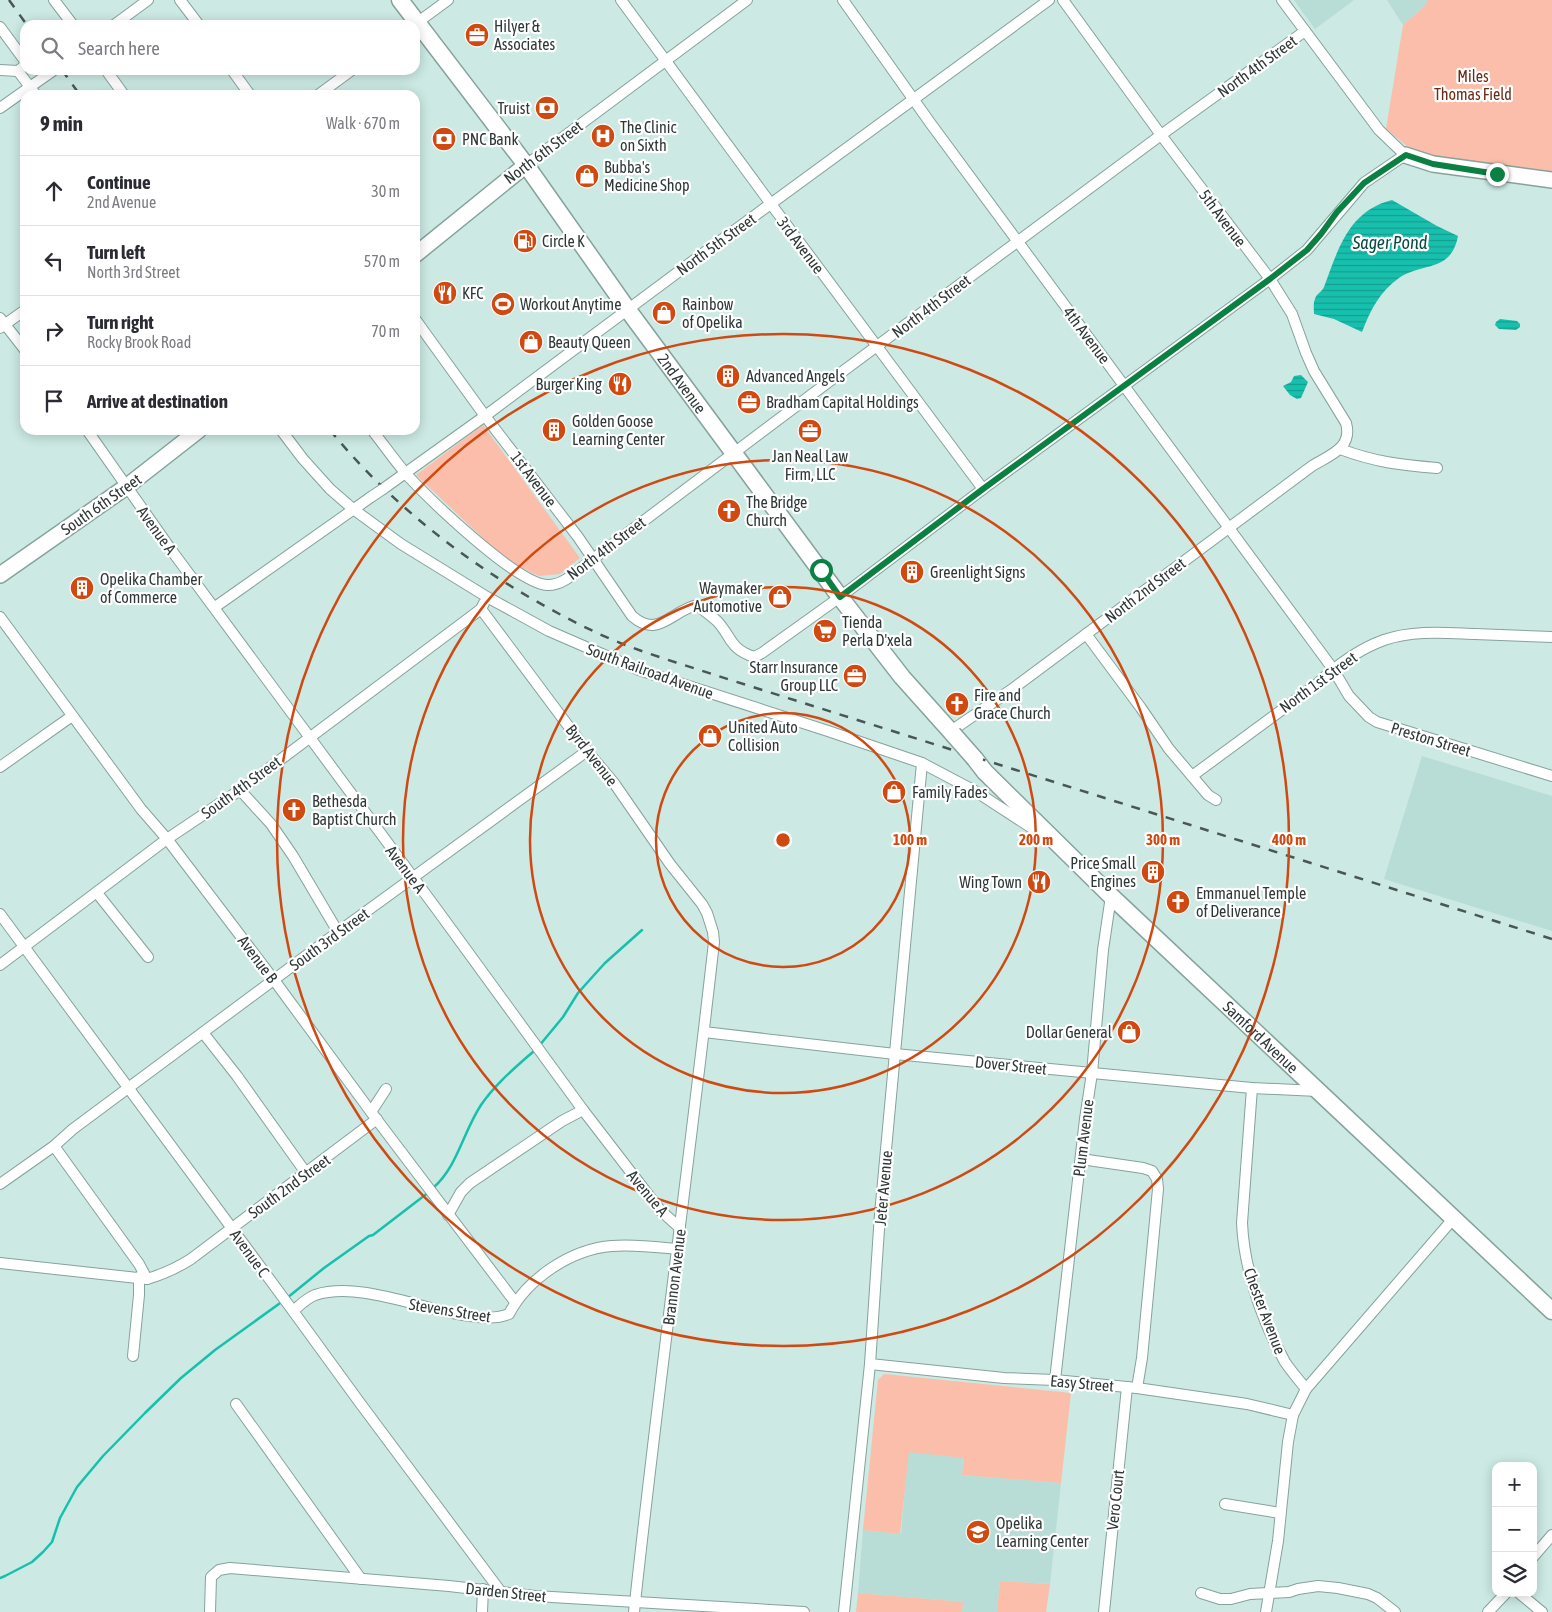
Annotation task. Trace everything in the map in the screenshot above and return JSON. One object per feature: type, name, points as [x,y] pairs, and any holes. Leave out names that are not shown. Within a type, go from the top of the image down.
[{"type":"main road","name":"2nd Avenue","points":[[400,0],[412,20]]},
{"type":"main road","name":"2nd Avenue","points":[[420,30],[526,164],[628,310],[840,597],[902,677],[975,759]]},
{"type":"main road","name":"Samford Avenue","points":[[975,759],[985,772],[1111,896],[1552,1311]]},
{"type":"street","points":[[54,0],[69,20]]},
{"type":"street","points":[[121,20],[148,0]]},
{"type":"street","points":[[180,0],[195,20]]},
{"type":"street","points":[[420,20],[448,0]]},
{"type":"street","name":"3rd Avenue","points":[[621,0],[770,204],[983,489]]},
{"type":"street","name":"North 6th Street","points":[[420,251],[526,164],[747,0]]},
{"type":"street","name":"4th Avenue","points":[[843,0],[1018,242],[1333,669]]},
{"type":"street","name":"North 5th Street","points":[[214,607],[485,416],[1049,0]]},
{"type":"street","name":"5th Avenue","points":[[1063,0],[1161,136],[1270,279],[1292,314],[1314,371],[1346,423],[1349,432],[1347,441],[1340,449]]},
{"type":"street","points":[[1282,0],[1379,130],[1406,155],[1433,164],[1552,180]]},
{"type":"street","points":[[0,27],[20,54]]},
{"type":"street","name":"North 4th Street","points":[[403,475],[497,558],[538,583],[548,585],[558,583],[1305,31]]},
{"type":"street","points":[[0,70],[18,71],[20,74]]},
{"type":"street","points":[[21,75],[32,90]]},
{"type":"street","points":[[34,90],[49,75]]},
{"type":"street","points":[[110,75],[120,90]]},
{"type":"street","points":[[236,75],[246,90]]},
{"type":"street","points":[[325,90],[345,75]]},
{"type":"street","points":[[0,108],[20,98]]},
{"type":"street","points":[[840,597],[983,489],[1270,279],[1307,250],[1337,212],[1364,183],[1406,155]]},
{"type":"street","points":[[20,313],[2,324],[20,344]]},
{"type":"street","name":"1st Avenue","points":[[420,326],[485,416],[578,537],[632,616],[640,623],[650,626],[660,624],[686,608],[697,605],[717,621],[728,639],[742,653],[754,657],[840,597]]},
{"type":"street","name":"Avenue A","points":[[90,435],[126,487],[583,1110],[660,1210],[680,1228]]},
{"type":"street","name":"South 6th Street","points":[[0,574],[126,487],[194,435]]},
{"type":"street","name":"South Railroad Avenue","points":[[285,435],[330,489],[353,509],[401,544],[487,597],[549,631],[639,670],[922,763],[975,791],[1058,845]]},
{"type":"street","points":[[375,435],[403,475]]},
{"type":"street","points":[[1340,449],[1368,459],[1397,465],[1437,468]]},
{"type":"street","name":"North 2nd Street","points":[[952,733],[1312,466],[1340,449]]},
{"type":"street","points":[[481,609],[487,597]]},
{"type":"street","name":"South 4th Street","points":[[0,964],[168,840],[240,790],[481,609]]},
{"type":"street","name":"Byrd Avenue","points":[[481,609],[614,783],[707,913]]},
{"type":"street","name":"Avenue B","points":[[0,617],[141,809],[168,840],[515,1302]]},
{"type":"street","name":"North 1st Street","points":[[1192,776],[1318,684],[1333,669],[1356,653],[1384,640],[1433,632],[1552,637]]},
{"type":"street","points":[[1086,634],[1169,749],[1208,795],[1216,800]]},
{"type":"street","name":"Preston Street","points":[[1333,669],[1355,704],[1377,722],[1552,776]]},
{"type":"street","points":[[0,767],[72,716]]},
{"type":"street","name":"South 3rd Street","points":[[0,1184],[54,1146],[73,1129],[204,1034],[338,932],[587,750]]},
{"type":"street","name":"Jeter Avenue","points":[[844,1612],[870,1364],[879,1224],[922,763]]},
{"type":"street","points":[[240,790],[271,824],[293,856],[338,932]]},
{"type":"street","points":[[97,893],[148,957]]},
{"type":"street","name":"Plum Avenue","points":[[1055,1380],[1092,1073],[1103,950],[1111,896]]},
{"type":"street","name":"Brannon Avenue","points":[[634,1612],[643,1519],[714,942],[707,913]]},
{"type":"street","name":"Avenue C","points":[[0,914],[501,1592]]},
{"type":"street","name":"Dover Street","points":[[704,1032],[895,1054],[1092,1073],[1252,1088],[1318,1091]]},
{"type":"street","points":[[204,1034],[306,1173]]},
{"type":"street","name":"South 2nd Street","points":[[143,1278],[174,1270],[306,1173],[374,1116],[386,1088]]},
{"type":"street","name":"Chester Avenue","points":[[1252,1088],[1242,1222],[1246,1262],[1272,1336],[1286,1364],[1306,1390]]},
{"type":"street","points":[[440,1203],[461,1192],[479,1177],[562,1121],[583,1110]]},
{"type":"street","points":[[54,1146],[139,1264],[143,1278],[139,1295],[133,1356]]},
{"type":"street","name":"Vero Court","points":[[1081,1158],[1143,1168],[1152,1172],[1157,1179],[1156,1219],[1142,1358],[1132,1388],[1104,1612]]},
{"type":"street","points":[[448,1215],[461,1192]]},
{"type":"street","points":[[1266,1612],[1293,1415],[1306,1390],[1453,1219]]},
{"type":"street","name":"Stevens Street","points":[[293,1310],[305,1300],[314,1296],[333,1291],[353,1290],[439,1311],[500,1318],[509,1314],[515,1302],[532,1284],[555,1267],[573,1257],[591,1250],[610,1246],[677,1249]]},
{"type":"street","points":[[0,1263],[143,1278]]},
{"type":"street","name":"Easy Street","points":[[870,1364],[1004,1378],[1055,1380],[1132,1388],[1247,1404],[1293,1415]]},
{"type":"street","points":[[236,1404],[362,1579]]},
{"type":"street","points":[[1225,1504],[1280,1513]]},
{"type":"street","points":[[1537,1552],[1552,1535]]},
{"type":"street","name":"Darden Street","points":[[210,1612],[211,1577],[219,1570],[230,1568],[483,1589],[535,1596],[804,1612]]},
{"type":"street","points":[[1201,1593],[1231,1599],[1250,1594],[1289,1592],[1318,1586],[1368,1594],[1377,1598],[1395,1612]]},
{"type":"street","points":[[482,1612],[483,1589]]},
{"type":"street","points":[[1488,1612],[1502,1597]]},
{"type":"street","points":[[1525,1597],[1542,1612]]},
{"type":"shaded area","points":[[1294,0],[1354,0],[1315,29]]},
{"type":"shaded area","points":[[1387,0],[1427,0],[1426,5],[1403,25]]},
{"type":"shaded area","points":[[1422,756],[1552,796],[1552,931],[1384,879]]},
{"type":"shaded area","name":"Opelika Learning Center","points":[[908,1451],[964,1458],[962,1475],[1061,1483],[1050,1584],[1000,1581],[997,1612],[962,1612],[963,1602],[858,1593],[863,1530],[901,1534]]},
{"type":"green space","name":"Miles Thomas Field","points":[[1427,0],[1552,0],[1552,174],[1428,158],[1408,147],[1386,129],[1403,25],[1426,5]]},
{"type":"green space","points":[[483,425],[580,558],[560,574],[539,576],[507,561],[416,475]]},
{"type":"green space","points":[[884,1374],[1071,1393],[1061,1483],[962,1475],[964,1458],[909,1452],[900,1534],[863,1530],[878,1380]]},
{"type":"green space","points":[[1000,1581],[1050,1584],[1046,1612],[997,1612]]},
{"type":"green space","points":[[858,1593],[963,1602],[962,1612],[856,1612]]},
{"type":"water","name":"Sager Pond","points":[[1392,200],[1458,236],[1449,256],[1434,265],[1408,273],[1392,283],[1376,302],[1362,332],[1334,319],[1314,314],[1316,297],[1324,287],[1334,259],[1347,234],[1365,213],[1377,205]]},
{"type":"water","points":[[1500,319],[1517,321],[1520,327],[1516,330],[1499,329],[1495,325]]},
{"type":"water","points":[[1301,375],[1308,382],[1301,398],[1297,399],[1290,395],[1283,386],[1291,382],[1294,376]]},
{"type":"waterway","points":[[539,1046],[563,1017],[578,993],[605,963],[642,930]]},
{"type":"waterway","points":[[433,1188],[449,1170],[481,1105],[506,1076],[535,1050]]},
{"type":"waterway","points":[[287,1298],[324,1268],[373,1235],[429,1192]]},
{"type":"waterway","points":[[0,1578],[32,1562],[52,1542],[60,1518],[77,1487],[103,1456],[145,1413],[181,1378],[215,1350],[283,1301]]},
{"type":"railway","points":[[9,0],[23,20]]},
{"type":"railway","points":[[66,75],[76,90]]},
{"type":"railway","points":[[334,435],[387,491],[450,545],[520,591],[556,612],[608,638],[718,676],[1552,939]]},
{"type":"place","name":"Hilyer & Associates","points":[[477,35]]},
{"type":"place","name":"Truist","points":[[547,108]]},
{"type":"place","name":"The Clinic on Sixth","points":[[603,136]]},
{"type":"place","name":"PNC Bank","points":[[444,139]]},
{"type":"place","name":"Bubba's Medicine Shop","points":[[587,176]]},
{"type":"place","name":"Circle K","points":[[525,241]]},
{"type":"place","name":"KFC","points":[[445,293]]},
{"type":"place","name":"Workout Anytime","points":[[503,304]]},
{"type":"place","name":"Rainbow of Opelika","points":[[664,313]]},
{"type":"place","name":"Beauty Queen","points":[[531,342]]},
{"type":"place","name":"Advanced Angels","points":[[728,376]]},
{"type":"place","name":"Burger King","points":[[620,384]]},
{"type":"place","name":"Bradham Capital Holdings","points":[[749,402]]},
{"type":"place","name":"Golden Goose Learning Center","points":[[554,430]]},
{"type":"place","name":"Jan Neal Law Firm, LLC","points":[[810,431]]},
{"type":"place","name":"The Bridge Church","points":[[729,511]]},
{"type":"place","name":"Greenlight Signs","points":[[912,572]]},
{"type":"place","name":"Opelika Chamber of Commerce","points":[[82,588]]},
{"type":"place","name":"Waymaker Automotive","points":[[780,597]]},
{"type":"place","name":"Tienda Perla D'xela","points":[[825,631]]},
{"type":"place","name":"Starr Insurance Group LLC","points":[[855,676]]},
{"type":"place","name":"Fire and Grace Church","points":[[957,704]]},
{"type":"place","name":"United Auto Collision","points":[[710,736]]},
{"type":"place","name":"Family Fades","points":[[894,792]]},
{"type":"place","name":"Bethesda Baptist Church","points":[[294,810]]},
{"type":"place","name":"Price Small Engines","points":[[1153,872]]},
{"type":"place","name":"Wing Town","points":[[1039,882]]},
{"type":"place","name":"Emmanuel Temple of Deliverance","points":[[1178,902]]},
{"type":"place","name":"Dollar General","points":[[1129,1032]]},
{"type":"place","name":"Opelika Learning Center","points":[[978,1532]]},
{"type":"route","points":[[821,570],[840,597],[983,489],[1270,279],[1307,250],[1337,212],[1364,183],[1406,155],[1433,164],[1497,174]]}]
